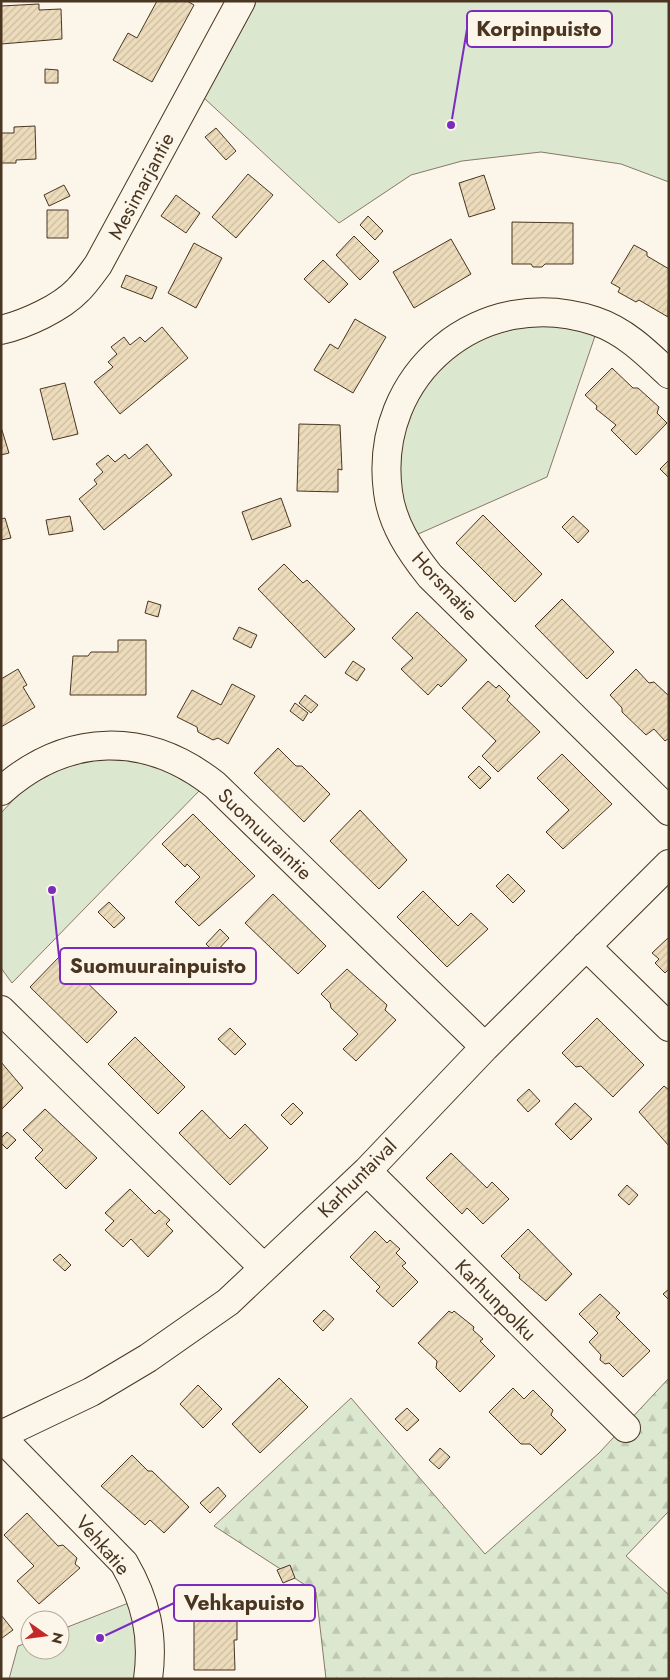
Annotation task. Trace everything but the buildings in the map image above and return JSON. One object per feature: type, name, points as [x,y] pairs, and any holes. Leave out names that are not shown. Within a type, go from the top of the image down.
[{"type":"street","name":"Mesimarjantie","points":[[1,330],[20,325],[50,310],[77,291],[98,265],[241,1]]},
{"type":"street","name":"Horsmatie","points":[[669,374],[637,344],[618,332],[597,322],[574,315],[528,312],[484,323],[444,346],[412,381],[393,423],[386,470],[388,493],[394,516],[415,558],[430,576],[669,811]]},
{"type":"street","name":"Suomuuraintie","points":[[1,791],[19,775],[40,763],[61,754],[84,748],[107,745],[131,746],[176,759],[197,771],[215,785],[485,1047]]},
{"type":"street","name":"Karhuntaival","points":[[1,1436],[91,1392],[148,1358],[228,1302],[367,1171],[485,1047],[669,864]]},
{"type":"street","points":[[586,946],[669,1027]]},
{"type":"street","points":[[1,1010],[264,1268]]},
{"type":"street","name":"Karhunpolku","points":[[367,1171],[626,1428]]},
{"type":"street","name":"Vehkatie","points":[[1,1436],[124,1563],[137,1585],[146,1608],[151,1658],[148,1679]]},
{"type":"green space","points":[[256,1],[669,1],[669,182],[621,164],[541,152],[462,161],[411,175],[339,223],[204,98]]},
{"type":"green space","points":[[538,323],[596,333],[547,477],[416,535],[400,496],[399,450],[407,419],[418,394],[436,370],[474,339]]},
{"type":"green space","points":[[101,755],[141,759],[172,771],[200,790],[12,983],[1,968],[1,813],[30,782],[62,761]]},
{"type":"green space","points":[[669,1378],[669,1511],[626,1556],[669,1595],[669,1679],[326,1679],[316,1592],[214,1526],[351,1398],[485,1554],[599,1453]]},
{"type":"green space","points":[[131,1602],[139,1634],[137,1679],[9,1679],[18,1646],[20,1645],[20,1660],[70,1660],[70,1626]]},
{"type":"place","name":"Korpinpuisto","points":[[451,125]]},
{"type":"place","name":"Suomuurainpuisto","points":[[52,890]]},
{"type":"place","name":"Vehkapuisto","points":[[100,1638]]}]
